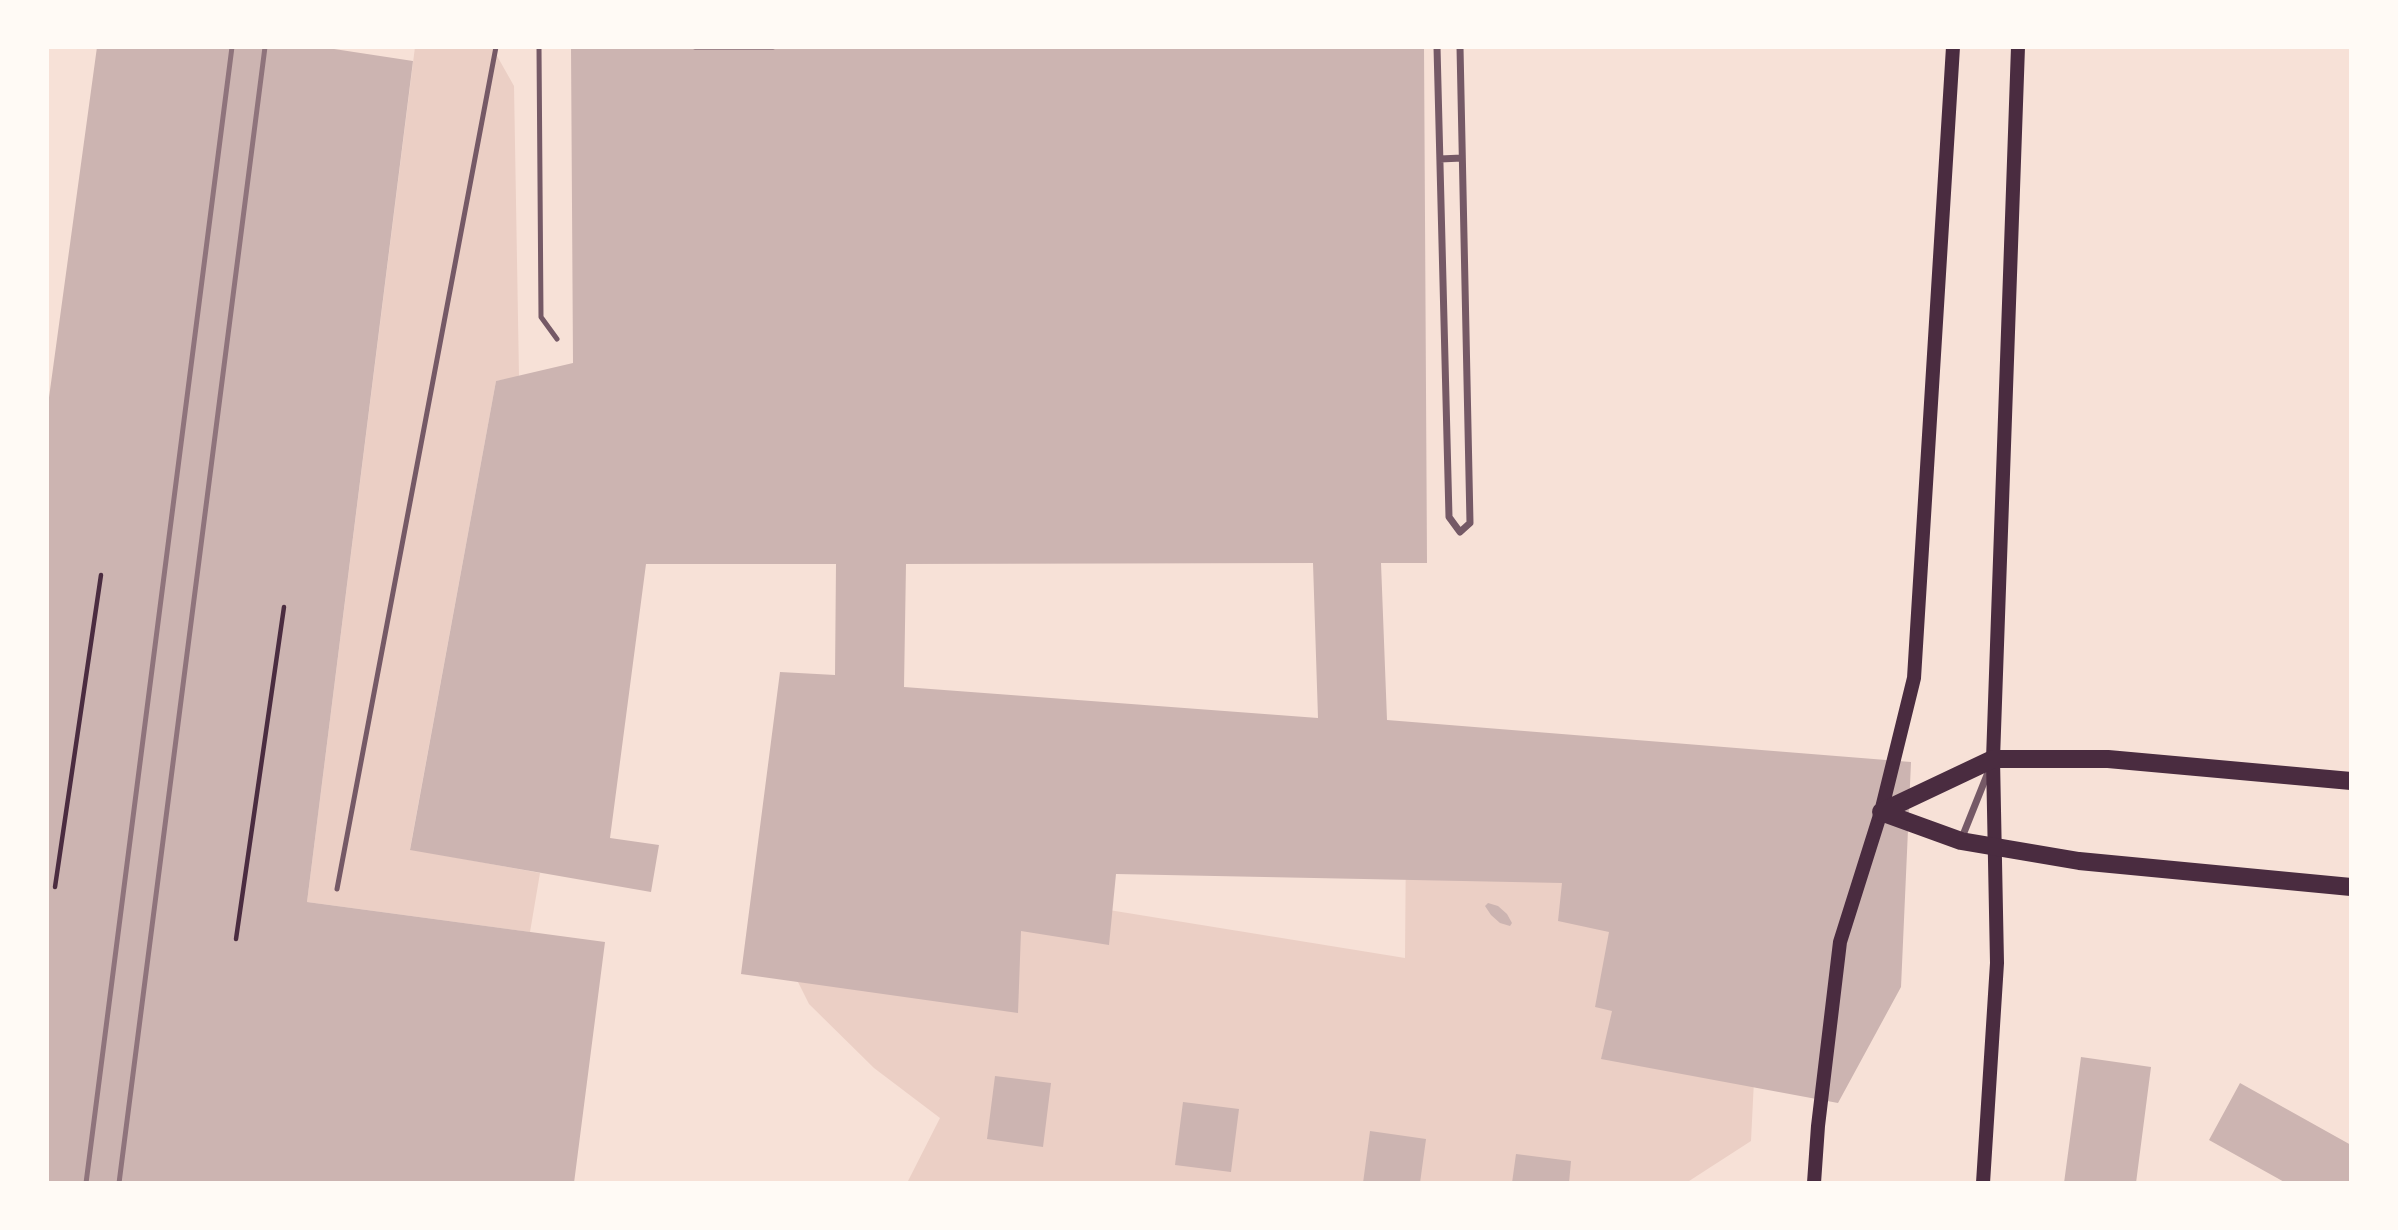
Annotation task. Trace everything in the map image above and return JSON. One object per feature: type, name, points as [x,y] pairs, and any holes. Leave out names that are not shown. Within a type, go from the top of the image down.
[{"type":"main road","points":[[1814,1183],[1818,1126],[1840,942],[1881,812],[1914,678],[1953,47]]},
{"type":"main road","points":[[1983,1183],[1997,963],[1993,759],[2018,47]]},
{"type":"main road","points":[[1881,812],[1993,759],[2108,759],[2351,781]]},
{"type":"main road","points":[[1881,812],[1961,841],[1996,848],[2079,861],[2351,887]]},
{"type":"street","points":[[1437,47],[1449,517],[1460,532],[1470,523],[1460,47]]},
{"type":"street","points":[[1440,159],[1462,158]]},
{"type":"street","points":[[1961,841],[1993,759]]},
{"type":"lane","points":[[337,889],[496,47]]},
{"type":"lane","points":[[539,47],[541,317],[557,339]]},
{"type":"lane","points":[[695,47],[773,47]]},
{"type":"path","points":[[55,887],[101,575]]},
{"type":"path","points":[[236,939],[284,607]]},
{"type":"shaded area","points":[[415,47],[492,47],[514,86],[519,377],[496,381],[410,849],[540,873],[530,932],[307,902]]},
{"type":"shaded area","points":[[1406,835],[1764,876],[1751,1141],[1686,1183],[907,1183],[940,1118],[874,1068],[809,1004],[770,926],[1072,904],[1405,958]]},
{"type":"building","points":[[97,47],[321,47],[413,61],[307,902],[605,942],[574,1183],[47,1183],[47,412]]},
{"type":"building","points":[[571,47],[1424,47],[1427,563],[1381,563],[1387,720],[1911,762],[1901,987],[1838,1103],[1601,1059],[1612,1011],[1595,1007],[1609,932],[1558,921],[1562,883],[1116,874],[1109,945],[1021,931],[1018,1013],[741,974],[780,672],[835,675],[836,564],[646,564],[610,838],[659,845],[651,892],[410,850],[496,381],[573,363]],"holes":[[[1313,563],[1318,718],[904,687],[906,564]]]},
{"type":"building","points":[[1488,903],[1498,906],[1507,914],[1512,923],[1510,926],[1500,923],[1491,915],[1485,906]]},
{"type":"building","points":[[2081,1057],[2151,1067],[2136,1183],[2064,1183]]},
{"type":"building","points":[[995,1076],[1051,1083],[1043,1147],[987,1139]]},
{"type":"building","points":[[2240,1083],[2351,1145],[2351,1183],[2286,1183],[2209,1140]]},
{"type":"building","points":[[1183,1102],[1239,1109],[1231,1172],[1175,1165]]},
{"type":"building","points":[[1370,1131],[1426,1139],[1420,1183],[1363,1183]]},
{"type":"building","points":[[1516,1154],[1571,1161],[1569,1183],[1512,1183]]},
{"type":"railway","points":[[86,1183],[232,47]]},
{"type":"railway","points":[[119,1183],[265,47]]}]
